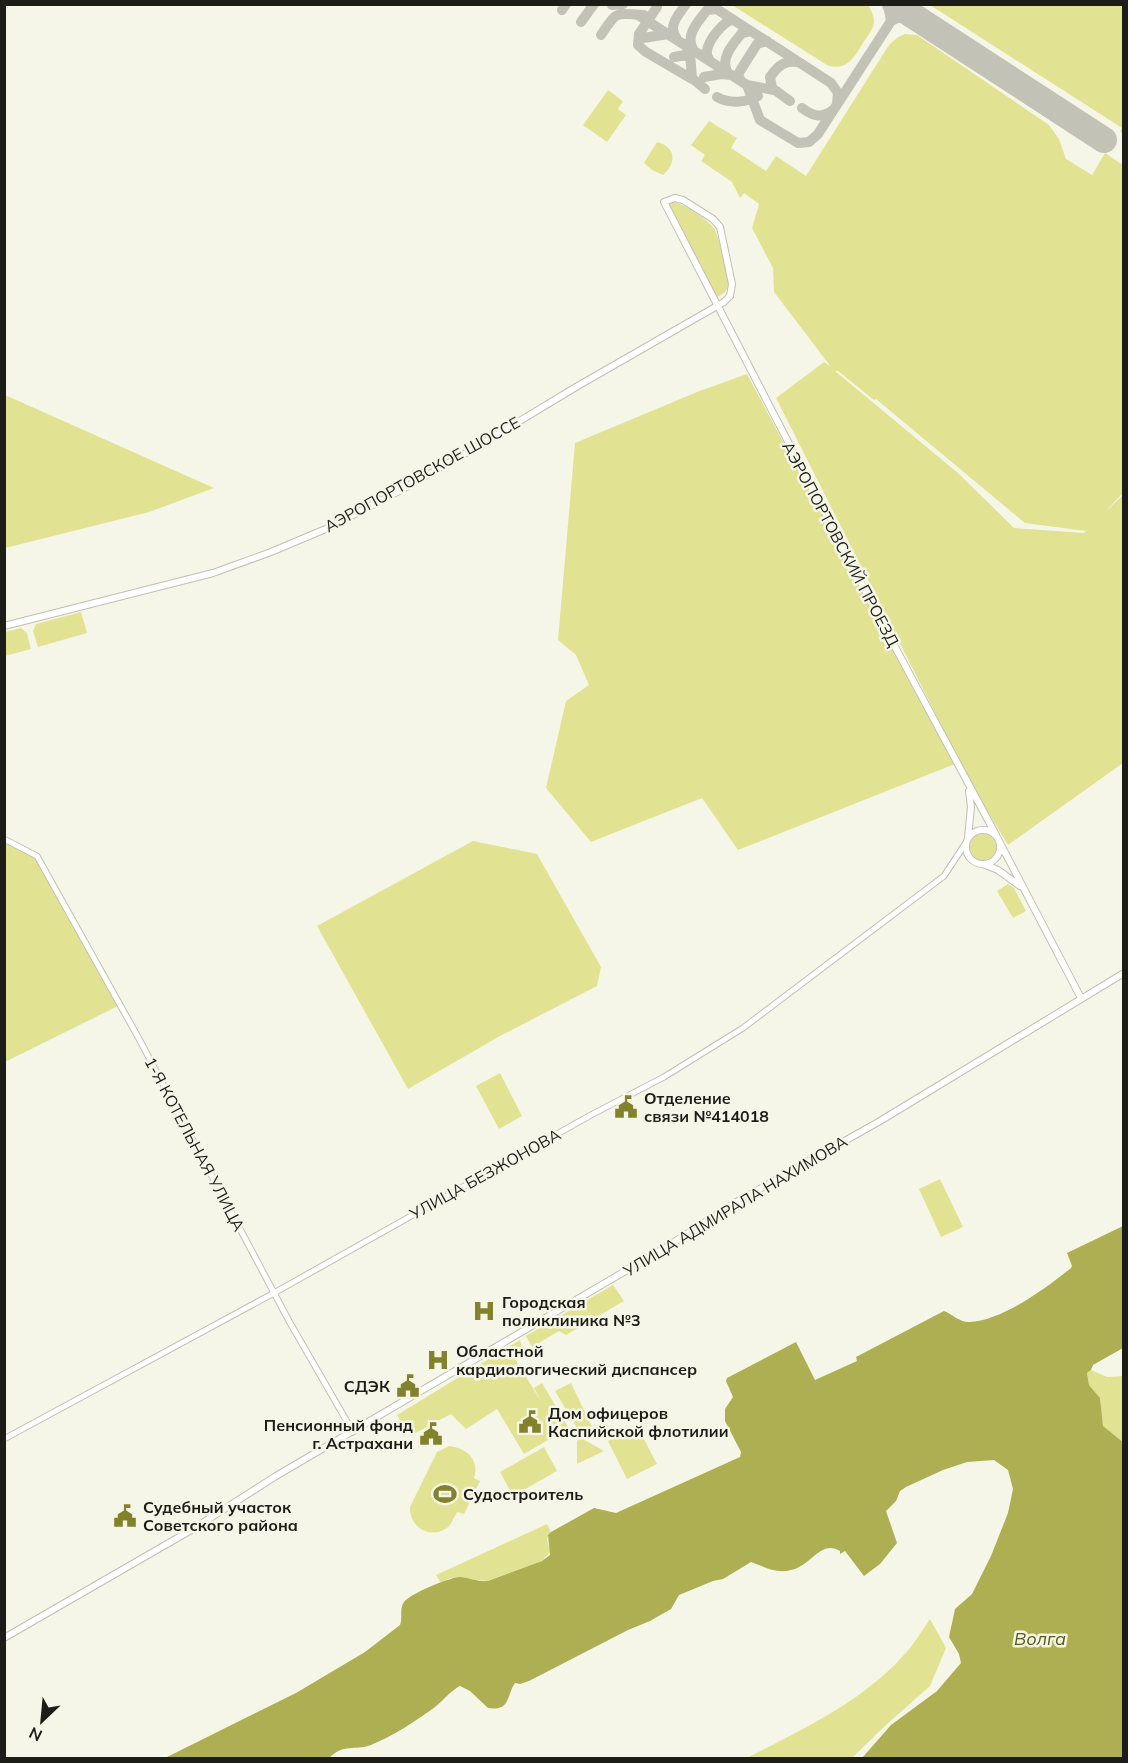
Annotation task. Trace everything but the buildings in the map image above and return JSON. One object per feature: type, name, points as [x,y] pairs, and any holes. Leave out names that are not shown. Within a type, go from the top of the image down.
[{"type":"main road","name":"АЭРОПОРТОВСКИЙ ПРОЕЗД","points":[[717,306],[727,299],[732,289],[720,227],[713,219],[683,200],[671,198],[664,202],[717,306],[1025,891]]},
{"type":"main road","name":"АЭРОПОРТОВСКОЕ ШОССЕ","points":[[4,626],[194,579],[271,552],[328,528],[480,445],[717,306]]},
{"type":"main road","points":[[966,782],[971,807],[967,840],[967,852],[970,858],[1005,874],[1025,891],[1081,998]]},
{"type":"main road","points":[[967,840],[977,830],[984,830],[997,838],[998,854],[988,863],[982,864]]},
{"type":"main road","name":"УЛИЦА АДМИРАЛА НАХИМОВА","points":[[4,1638],[193,1529],[276,1476],[668,1246],[733,1204],[880,1121],[1124,973]]},
{"type":"street","name":"1-Я КОТЕЛЬНАЯ УЛИЦА","points":[[4,839],[37,856],[138,1037],[274,1293],[353,1432]]},
{"type":"street","name":"УЛИЦА БЕЗЖОНОВА","points":[[4,1439],[274,1293],[591,1115],[664,1077],[742,1028],[944,876],[967,840]]},
{"type":"green space","points":[[732,5],[868,5],[874,22],[870,33],[853,58],[844,65],[834,67],[827,65]]},
{"type":"green space","points":[[930,5],[1123,5],[1123,134],[1120,131],[1122,128]]},
{"type":"green space","points":[[905,34],[917,35],[1049,125],[1059,139],[1066,159],[1092,175],[1105,153],[1123,165],[1123,493],[1104,513],[1123,495],[1123,763],[1008,845],[970,782],[776,398],[824,362],[831,367],[774,292],[773,268],[752,228],[759,204],[744,193],[740,198],[732,182],[701,161],[705,155],[691,145],[709,121],[737,138],[731,148],[766,171],[776,156],[806,176],[889,45]],"holes":[[[835,371],[874,400],[876,399],[1025,523],[1086,531],[1084,533],[1014,528],[958,473]]]},
{"type":"green space","points":[[608,90],[623,101],[618,109],[626,115],[607,142],[583,125]]},
{"type":"green space","points":[[657,142],[668,147],[672,156],[671,165],[663,175],[644,163]]},
{"type":"green space","points":[[674,202],[701,216],[716,232],[728,287],[716,298],[669,208],[669,204]]},
{"type":"green space","points":[[747,374],[955,764],[738,850],[702,798],[591,842],[546,788],[566,701],[589,685],[576,655],[558,640],[575,443],[697,392]]},
{"type":"green space","points":[[5,395],[214,488],[149,512],[5,548]]},
{"type":"green space","points":[[81,612],[87,633],[38,647],[33,631],[36,624]]},
{"type":"green space","points":[[21,628],[27,633],[31,649],[5,656],[5,632]]},
{"type":"green space","points":[[983,834],[992,838],[996,847],[992,856],[983,860],[974,856],[970,847],[974,838]]},
{"type":"green space","points":[[5,841],[35,858],[118,1006],[5,1062]]},
{"type":"green space","points":[[473,841],[537,854],[601,967],[597,986],[500,1036],[408,1089],[317,926]]},
{"type":"green space","points":[[1008,884],[1014,888],[1026,911],[1013,918],[997,891]]},
{"type":"green space","points":[[500,1073],[522,1116],[499,1129],[476,1086]]},
{"type":"green space","points":[[940,1179],[963,1227],[941,1237],[919,1189]]},
{"type":"green space","points":[[613,1285],[624,1301],[566,1335],[559,1331],[532,1347],[526,1336]]},
{"type":"green space","points":[[520,1340],[522,1348],[512,1354],[542,1403],[534,1388],[542,1383],[571,1432],[563,1437],[560,1433],[524,1454],[497,1409],[466,1429],[451,1414],[410,1436],[397,1415]]},
{"type":"green space","points":[[1091,1370],[1107,1377],[1123,1376],[1123,1442],[1103,1426],[1100,1398],[1089,1385],[1087,1373]]},
{"type":"green space","points":[[571,1383],[592,1427],[580,1433],[555,1391]]},
{"type":"green space","points":[[637,1426],[657,1464],[627,1479],[608,1441]]},
{"type":"green space","points":[[581,1438],[604,1451],[577,1464],[577,1441]]},
{"type":"green space","name":"Судостроитель","points":[[449,1446],[461,1449],[470,1456],[475,1466],[474,1478],[480,1481],[464,1514],[457,1512],[447,1528],[434,1533],[428,1532],[417,1526],[410,1507],[437,1452]]},
{"type":"green space","points":[[544,1447],[557,1471],[513,1496],[500,1472]]},
{"type":"green space","points":[[547,1524],[551,1532],[547,1539],[550,1552],[542,1561],[488,1581],[450,1578],[441,1583],[436,1575]]},
{"type":"green space","points":[[930,1619],[946,1648],[930,1686],[852,1758],[747,1758],[829,1714],[868,1688],[906,1653]]},
{"type":"water","name":"Волга","points":[[1123,1226],[1123,1348],[1093,1365],[1087,1373],[1089,1385],[1100,1398],[1103,1426],[1123,1442],[1123,1758],[862,1758],[891,1725],[937,1691],[961,1663],[959,1654],[949,1637],[955,1609],[972,1594],[991,1556],[1008,1513],[1013,1489],[1008,1470],[994,1460],[967,1462],[943,1470],[900,1491],[896,1501],[886,1511],[897,1543],[880,1564],[864,1576],[845,1551],[840,1554],[840,1551],[833,1548],[827,1548],[798,1568],[786,1571],[751,1562],[723,1579],[679,1595],[671,1609],[650,1621],[529,1681],[515,1683],[507,1702],[501,1707],[488,1708],[470,1691],[460,1686],[435,1707],[396,1733],[365,1747],[340,1750],[329,1758],[165,1758],[296,1693],[365,1652],[400,1625],[401,1610],[407,1599],[430,1586],[460,1577],[488,1581],[542,1561],[550,1555],[548,1535],[594,1508],[616,1513],[740,1457],[741,1452],[725,1421],[725,1409],[733,1397],[726,1381],[727,1378],[796,1342],[815,1380],[857,1361],[856,1357],[944,1311],[965,1322],[995,1316],[1036,1294],[1071,1268],[1067,1253]]},
{"type":"taxiway","points":[[562,10],[566,4]]},
{"type":"taxiway","points":[[581,22],[594,4]]},
{"type":"taxiway","points":[[612,5],[623,4]]},
{"type":"taxiway","points":[[677,39],[673,25],[686,4]]},
{"type":"taxiway","points":[[709,4],[831,83],[838,93],[837,104]]},
{"type":"taxiway","points":[[888,4],[891,21]]},
{"type":"taxiway","points":[[657,7],[639,34],[638,45],[692,79]]},
{"type":"taxiway","points":[[693,49],[691,39],[694,29],[707,10],[716,9]]},
{"type":"taxiway","points":[[601,35],[618,15],[644,15]]},
{"type":"taxiway","points":[[638,15],[747,85],[760,120],[798,143],[809,142],[818,134],[891,21],[902,16],[917,19]]},
{"type":"taxiway","points":[[710,61],[707,56],[710,42],[721,28],[733,20]]},
{"type":"taxiway","points":[[728,73],[725,62],[728,52],[742,33],[751,31]]},
{"type":"taxiway","points":[[643,38],[668,34]]},
{"type":"taxiway","points":[[741,81],[738,75],[757,44],[767,41]]},
{"type":"taxiway","points":[[685,44],[690,53],[692,78],[705,89]]},
{"type":"taxiway","points":[[674,57],[696,53]]},
{"type":"taxiway","points":[[790,101],[772,88],[770,77],[782,65],[798,62]]},
{"type":"taxiway","points":[[704,77],[731,75]]},
{"type":"taxiway","points":[[747,85],[774,90]]},
{"type":"taxiway","points":[[717,97],[738,102],[758,96]]},
{"type":"taxiway","points":[[802,108],[817,115],[825,115],[833,110]]},
{"type":"runway","points":[[895,4],[1104,140]]},
{"type":"place","name":"Отделение связи №414018","points":[[626,1107]]},
{"type":"place","name":"Городская поликлиника №3","points":[[484,1311]]},
{"type":"place","name":"Областной кардиологический диспансер","points":[[438,1360]]},
{"type":"place","name":"СДЭК","points":[[408,1386]]},
{"type":"place","name":"Дом офицеров Каспийской флотилии","points":[[530,1422]]},
{"type":"place","name":"Пенсионный фонд г. Астрахани","points":[[431,1434]]},
{"type":"place","name":"Судостроитель","points":[[445,1494]]},
{"type":"place","name":"Судебный участок Советского района","points":[[125,1516]]}]
